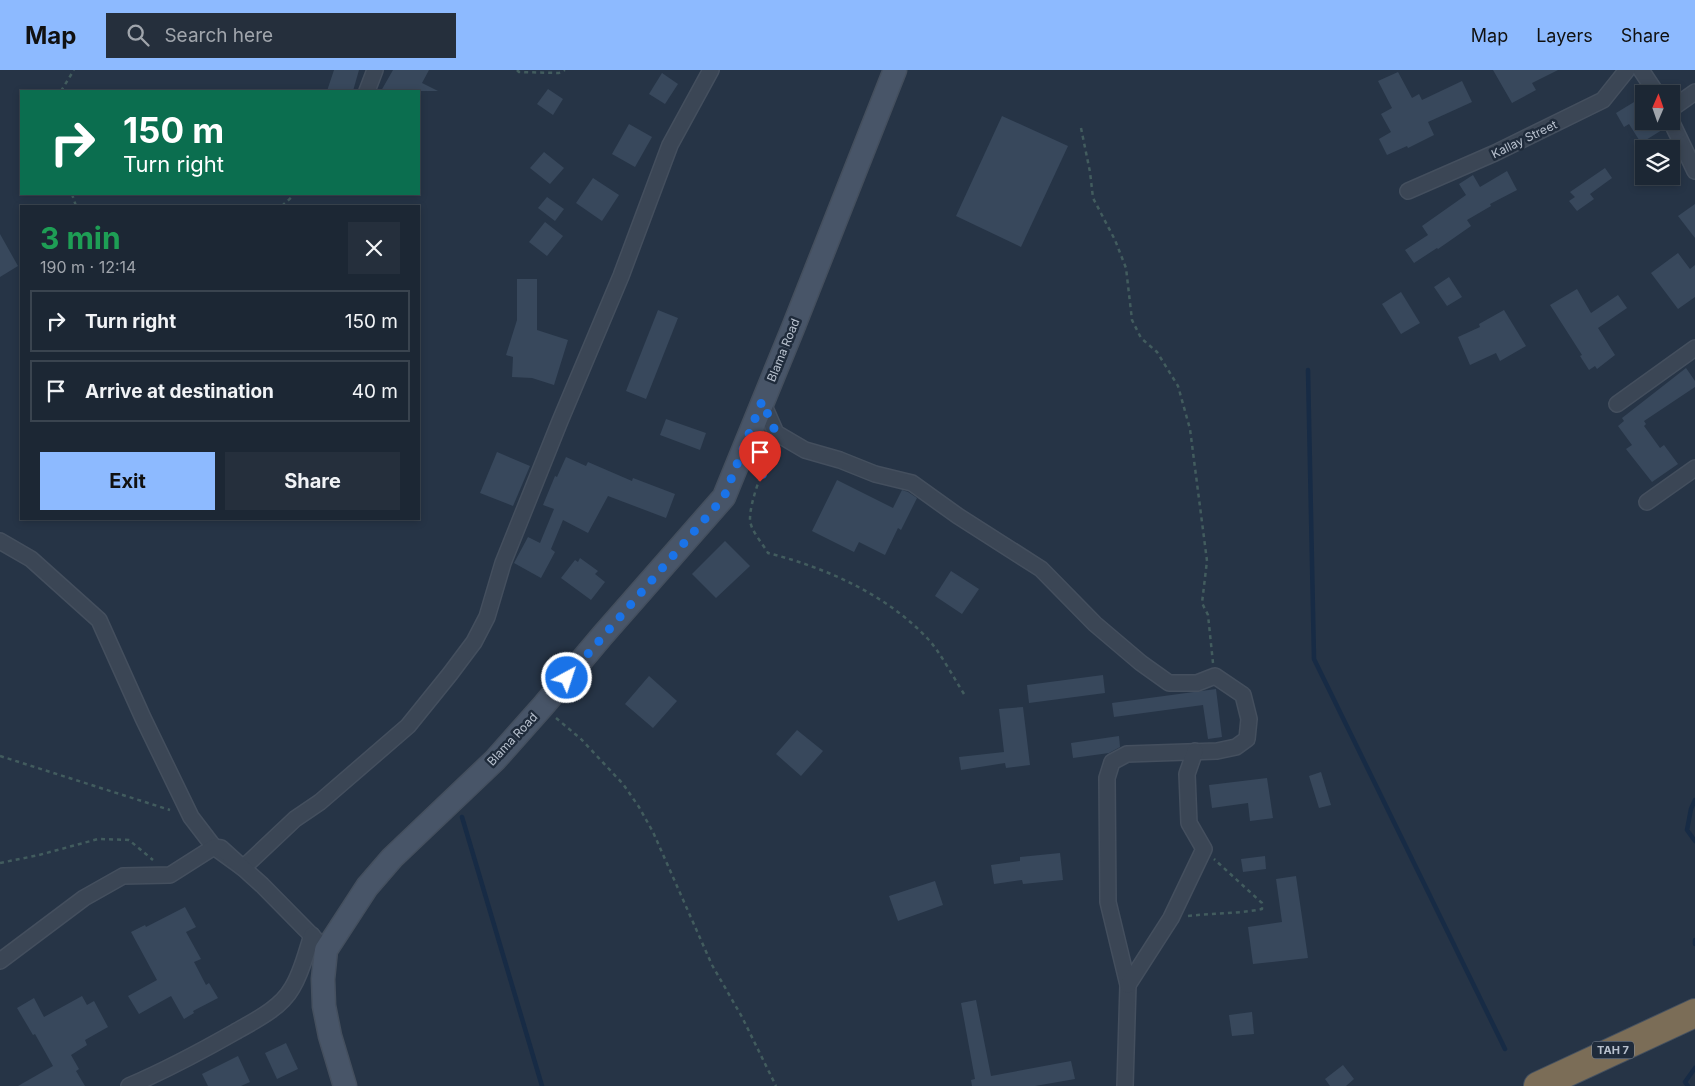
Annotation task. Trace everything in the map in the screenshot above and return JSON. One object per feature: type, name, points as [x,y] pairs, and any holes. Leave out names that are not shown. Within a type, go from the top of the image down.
[{"type":"highway","name":"TAH 7","points":[[1538,1086],[1692,1014]]},
{"type":"street","points":[[367,90],[375,70]]},
{"type":"street","points":[[243,868],[295,820],[320,802],[408,726],[474,642],[487,617],[503,563],[560,421],[622,276],[670,145],[711,70]]},
{"type":"street","name":"Blama Road","points":[[345,1086],[330,1036],[324,1006],[319,943],[392,858],[495,760],[724,497],[895,70]]},
{"type":"street","points":[[1604,100],[1614,70]]},
{"type":"street","name":"Kallay Street","points":[[1408,191],[1494,153],[1604,100],[1627,70]]},
{"type":"street","points":[[1641,70],[1651,85]]},
{"type":"street","points":[[1680,103],[1695,92]]},
{"type":"street","points":[[1675,130],[1695,170]]},
{"type":"street","points":[[1617,404],[1695,348]]},
{"type":"street","points":[[762,401],[776,433],[805,450],[840,460],[875,474],[912,483],[958,516],[1040,569],[1095,624],[1141,663],[1169,682],[1197,683],[1215,676],[1243,695],[1249,719],[1247,739],[1236,746],[1217,751],[1128,754],[1112,762],[1107,778],[1108,902],[1128,985],[1125,1086]]},
{"type":"street","points":[[1647,502],[1695,468]]},
{"type":"street","points":[[0,541],[31,559],[99,620],[143,718],[191,817],[214,847]]},
{"type":"street","points":[[1128,985],[1171,918],[1204,849],[1189,823],[1187,774],[1196,751]]},
{"type":"street","points":[[0,961],[84,898],[123,876],[170,875],[214,847],[221,848],[243,868],[319,943],[302,966],[291,989],[280,1004],[196,1055],[129,1086]]},
{"type":"path","points":[[62,90],[74,70]]},
{"type":"path","points":[[517,70],[519,72],[559,74],[565,70]]},
{"type":"path","points":[[1081,128],[1093,198],[1115,240],[1126,268],[1132,320],[1141,338],[1157,352],[1178,386],[1190,429],[1207,561],[1202,603],[1208,615],[1215,676]]},
{"type":"path","points":[[283,205],[294,195]]},
{"type":"path","points":[[776,433],[754,499],[750,520],[768,553],[798,560],[845,580],[893,608],[929,640],[964,694]]},
{"type":"path","points":[[543,706],[581,739],[623,784],[639,807],[653,832],[712,965],[742,1017],[776,1086]]},
{"type":"path","points":[[0,756],[191,817]]},
{"type":"path","points":[[0,863],[39,855],[98,839],[129,840],[170,875]]},
{"type":"path","points":[[1171,918],[1210,913],[1240,913],[1262,909],[1262,903],[1204,849]]},
{"type":"building","points":[[334,70],[359,70],[353,90],[327,90]]},
{"type":"building","points":[[393,70],[429,70],[422,83],[438,91],[420,90],[382,90]]},
{"type":"building","points":[[1493,70],[1558,70],[1532,83],[1536,90],[1512,103]]},
{"type":"building","points":[[1398,72],[1412,98],[1419,94],[1422,100],[1462,81],[1472,102],[1428,122],[1434,135],[1408,148],[1407,146],[1387,155],[1379,139],[1391,132],[1381,114],[1392,108],[1378,81]]},
{"type":"building","points":[[662,73],[678,84],[665,104],[649,94]]},
{"type":"building","points":[[548,89],[563,99],[553,115],[537,104]]},
{"type":"building","points":[[1635,101],[1635,130],[1662,130],[1646,140],[1639,140],[1629,124],[1624,127],[1616,113]]},
{"type":"building","points":[[1002,116],[1068,146],[1021,247],[956,216]]},
{"type":"building","points":[[629,124],[652,137],[635,167],[612,154]]},
{"type":"building","points":[[544,152],[564,168],[550,184],[530,168]]},
{"type":"building","points":[[1605,168],[1612,178],[1590,194],[1594,199],[1577,211],[1569,201],[1575,197],[1570,192]]},
{"type":"building","points":[[1507,171],[1517,190],[1490,204],[1491,206],[1467,220],[1471,226],[1414,263],[1405,250],[1428,235],[1422,226],[1466,195],[1459,184],[1473,175],[1480,187]]},
{"type":"building","points":[[593,178],[619,195],[602,221],[576,203]]},
{"type":"building","points":[[547,197],[564,209],[555,221],[538,208]]},
{"type":"building","points":[[1695,204],[1695,238],[1678,216]]},
{"type":"building","points":[[545,222],[563,236],[547,256],[529,242]]},
{"type":"building","points":[[0,234],[18,266],[0,277]]},
{"type":"building","points":[[1678,253],[1690,269],[1695,265],[1695,297],[1678,309],[1651,273]]},
{"type":"building","points":[[1449,277],[1462,297],[1447,306],[1434,287]]},
{"type":"building","points":[[517,279],[537,279],[537,330],[568,340],[554,385],[532,378],[512,377],[513,357],[506,355],[517,320]]},
{"type":"building","points":[[1577,289],[1591,313],[1618,295],[1627,308],[1598,328],[1615,355],[1597,369],[1595,366],[1589,370],[1580,356],[1582,355],[1550,305]]},
{"type":"building","points":[[1401,292],[1420,323],[1401,334],[1382,304]]},
{"type":"building","points":[[658,310],[678,318],[646,399],[626,391]]},
{"type":"building","points":[[1504,310],[1526,346],[1500,361],[1496,353],[1470,365],[1458,337],[1480,327],[1479,324]]},
{"type":"building","points":[[1686,368],[1695,381],[1695,387],[1644,421],[1646,424],[1644,426],[1660,448],[1664,445],[1678,464],[1652,482],[1626,449],[1632,445],[1618,426],[1624,421],[1622,418]]},
{"type":"building","points":[[666,419],[706,433],[700,450],[660,435]]},
{"type":"building","points":[[497,452],[530,466],[513,506],[480,493]]},
{"type":"building","points":[[566,457],[586,466],[588,462],[632,481],[633,478],[675,494],[666,518],[608,496],[588,533],[563,520],[551,549],[555,552],[541,578],[514,563],[528,537],[540,543],[554,509],[543,505],[555,476],[557,477]]},
{"type":"building","points":[[837,480],[893,508],[902,490],[917,498],[901,530],[898,528],[885,555],[859,542],[854,552],[812,531]]},
{"type":"building","points":[[725,541],[750,566],[716,598],[692,574]]},
{"type":"building","points":[[580,558],[598,571],[595,574],[605,582],[591,600],[561,578],[575,560],[578,562]]},
{"type":"building","points":[[951,571],[979,589],[962,614],[935,596]]},
{"type":"building","points":[[1103,675],[1105,693],[1029,703],[1027,685]]},
{"type":"building","points":[[649,676],[677,701],[653,728],[625,704]]},
{"type":"building","points":[[1216,689],[1222,737],[1208,739],[1203,705],[1114,717],[1112,703]]},
{"type":"building","points":[[1023,707],[1030,765],[1006,768],[1005,763],[961,770],[959,757],[1004,752],[999,709]]},
{"type":"building","points":[[797,730],[823,751],[801,776],[776,754]]},
{"type":"building","points":[[1119,736],[1120,747],[1109,753],[1073,758],[1071,743]]},
{"type":"building","points":[[1321,772],[1331,805],[1319,808],[1309,776]]},
{"type":"building","points":[[1267,778],[1273,818],[1250,821],[1248,803],[1212,808],[1209,785]]},
{"type":"building","points":[[1060,853],[1063,880],[1023,884],[1022,880],[994,884],[991,865],[1020,861],[1020,857]]},
{"type":"building","points":[[1265,856],[1266,869],[1243,872],[1241,859]]},
{"type":"building","points":[[1296,876],[1308,958],[1253,964],[1248,927],[1282,922],[1276,879]]},
{"type":"building","points":[[935,881],[943,905],[898,921],[889,896]]},
{"type":"building","points":[[185,907],[196,927],[186,932],[201,959],[194,962],[206,985],[209,983],[218,998],[193,1011],[194,1013],[184,1019],[171,996],[139,1014],[128,996],[157,980],[131,932],[145,925],[146,927]]},
{"type":"building","points":[[82,996],[87,1005],[94,1001],[108,1027],[85,1040],[87,1045],[71,1055],[79,1069],[76,1071],[85,1086],[18,1086],[53,1066],[35,1034],[33,1035],[17,1008],[34,998],[44,1017]]},
{"type":"building","points":[[976,1000],[991,1076],[1071,1061],[1075,1079],[1035,1086],[972,1086],[971,1080],[975,1079],[961,1003]]},
{"type":"building","points":[[1252,1012],[1254,1034],[1232,1036],[1229,1015]]},
{"type":"building","points":[[286,1043],[298,1069],[277,1079],[265,1053]]},
{"type":"building","points":[[238,1056],[250,1082],[241,1086],[208,1086],[202,1074]]},
{"type":"building","points":[[1343,1065],[1354,1079],[1346,1086],[1330,1086],[1325,1079]]},
{"type":"waterway","points":[[1308,370],[1314,659],[1505,1049]]},
{"type":"waterway","points":[[1695,800],[1691,809],[1687,830],[1695,841]]},
{"type":"waterway","points":[[462,817],[542,1086]]},
{"type":"waterway","points":[[1688,1086],[1685,1082],[1695,1068]]},
{"type":"route","points":[[567,678],[724,497],[762,401],[776,433],[760,482]]}]
